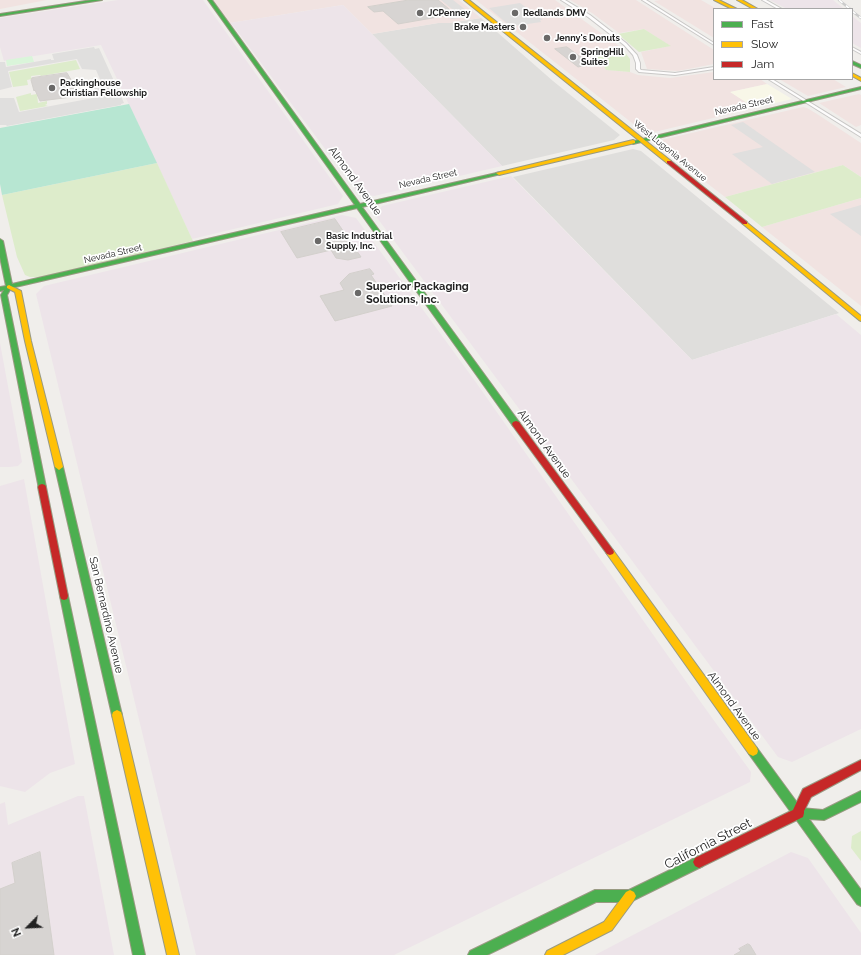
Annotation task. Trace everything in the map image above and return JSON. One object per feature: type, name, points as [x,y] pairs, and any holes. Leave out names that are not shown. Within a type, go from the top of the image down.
[{"type":"main road","points":[[3,11],[76,0]]},
{"type":"main road","points":[[0,15],[100,0]]},
{"type":"main road","name":"Almond Avenue","points":[[210,0],[861,900]]},
{"type":"main road","name":"West Lugonia Avenue","points":[[466,0],[809,275],[861,319]]},
{"type":"main road","points":[[716,0],[733,8]]},
{"type":"main road","points":[[723,0],[737,8]]},
{"type":"main road","points":[[741,0],[754,8]]},
{"type":"main road","points":[[0,15],[42,7],[43,5]]},
{"type":"main road","name":"Nevada Street","points":[[0,289],[861,88]]},
{"type":"main road","name":"San Bernardino Avenue","points":[[0,241],[9,287],[4,295],[58,570],[139,955]]},
{"type":"main road","name":"San Bernardino Avenue","points":[[9,287],[18,291],[28,340],[86,576],[173,955]]},
{"type":"main road","points":[[861,765],[807,793],[797,813],[824,815],[861,796]]},
{"type":"main road","name":"California Street","points":[[474,955],[595,896],[630,896],[797,813]]},
{"type":"main road","name":"California Street","points":[[551,955],[608,926],[630,896]]},
{"type":"street","points":[[563,0],[588,16],[625,44],[635,55],[640,72],[675,74],[713,68]]},
{"type":"street","points":[[644,0],[713,43]]},
{"type":"street","points":[[764,0],[778,8]]},
{"type":"street","points":[[772,80],[861,136]]},
{"type":"shaded area","points":[[0,0],[47,0],[0,9]]},
{"type":"shaded area","points":[[118,0],[203,0],[343,196],[338,204],[192,239],[101,45],[4,61],[0,47],[0,18]]},
{"type":"shaded area","points":[[213,0],[459,0],[481,18],[449,23],[438,23],[372,34],[343,5],[230,23]]},
{"type":"shaded area","points":[[441,0],[453,0],[467,11],[464,12],[470,14],[467,15],[468,17],[452,19],[448,16],[461,14],[457,13]]},
{"type":"shaded area","points":[[476,0],[555,0],[622,48],[623,50],[591,57],[603,65],[607,70],[670,78],[713,72],[713,80],[761,80],[767,84],[731,92],[755,108],[646,134]]},
{"type":"shaded area","points":[[570,0],[636,0],[713,49],[713,64],[678,71],[647,69],[641,52],[670,46],[644,29],[619,33],[592,13]]},
{"type":"shaded area","points":[[701,0],[715,8],[713,8],[713,37],[654,1]]},
{"type":"shaded area","points":[[770,0],[833,0],[843,8],[785,8]]},
{"type":"shaded area","name":"Redlands DMV","points":[[520,3],[543,20],[540,20],[541,22],[510,26],[489,8]]},
{"type":"shaded area","points":[[343,5],[502,166],[374,196],[358,193],[230,23]]},
{"type":"shaded area","points":[[853,17],[861,23],[861,48],[853,44]]},
{"type":"shaded area","points":[[481,18],[553,81],[620,135],[614,140],[502,166],[372,34],[438,23],[449,23]]},
{"type":"shaded area","points":[[94,47],[95,49],[99,48],[124,103],[121,105],[7,126],[0,125],[0,98],[14,98],[19,112],[93,98],[90,89],[102,84],[96,70],[82,69],[77,59],[8,71],[12,87],[0,90],[0,62],[5,62],[6,67],[51,59],[54,60],[52,54]]},
{"type":"shaded area","points":[[781,80],[835,80],[846,87],[808,96]]},
{"type":"shaded area","points":[[767,84],[792,99],[755,108],[730,92]]},
{"type":"shaded area","points":[[859,94],[861,95],[861,125],[856,127],[819,103]]},
{"type":"shaded area","points":[[803,107],[817,114],[861,143],[861,177],[843,165],[725,197],[656,144],[657,141]]},
{"type":"shaded area","points":[[743,122],[815,172],[772,184],[732,154],[763,147],[731,125]]},
{"type":"shaded area","points":[[633,149],[641,151],[839,313],[692,360],[513,177]]},
{"type":"shaded area","points":[[511,176],[692,360],[836,314],[861,335],[861,729],[792,762],[778,757],[375,215],[382,206]]},
{"type":"shaded area","points":[[861,198],[861,306],[762,227]]},
{"type":"shaded area","points":[[861,205],[861,236],[830,214]]},
{"type":"shaded area","points":[[342,215],[356,218],[475,381],[751,772],[750,782],[394,955],[196,955],[36,294],[44,286]]},
{"type":"shaded area","points":[[0,343],[22,462],[18,466],[9,467],[0,467]]},
{"type":"shaded area","points":[[24,479],[75,764],[50,773],[25,792],[0,786],[0,486]]},
{"type":"shaded area","points":[[78,796],[84,796],[114,955],[0,955],[0,804],[5,802],[8,825]]},
{"type":"shaded area","points":[[791,852],[808,858],[861,933],[861,955],[595,955]]},
{"type":"green space","points":[[644,29],[671,46],[639,52],[618,34]]},
{"type":"green space","points":[[623,50],[630,59],[630,72],[606,70],[603,65],[591,57]]},
{"type":"green space","points":[[32,56],[34,62],[7,66],[6,60]]},
{"type":"green space","points":[[76,60],[80,69],[41,76],[31,76],[32,79],[27,80],[28,85],[13,87],[9,72]]},
{"type":"green space","points":[[31,93],[31,95],[37,94],[38,103],[47,101],[47,104],[45,105],[48,106],[20,111],[16,97]]},
{"type":"green space","points":[[129,104],[157,163],[2,195],[0,184],[0,128]]},
{"type":"green space","points":[[157,163],[193,241],[40,277],[30,277],[25,275],[17,257],[2,195]]},
{"type":"green space","points":[[843,165],[861,177],[861,198],[762,227],[725,197]]},
{"type":"green space","points":[[861,831],[861,861],[851,848],[852,836]]},
{"type":"building","name":"JCPenney","points":[[409,0],[438,0],[455,14],[398,24],[383,11],[374,12],[368,7]]},
{"type":"building","name":"SpringHill Suites","points":[[567,47],[590,64],[578,67],[555,49]]},
{"type":"building","name":"Packinghouse Christian Fellowship","points":[[67,73],[73,83],[75,94],[72,95],[72,97],[40,101],[35,90],[34,91],[31,80],[32,78]]},
{"type":"building","name":"Basic Industrial Supply, Inc.","points":[[335,219],[361,257],[348,260],[336,258],[331,250],[297,258],[281,232]]},
{"type":"building","name":"Superior Packaging Solutions, Inc.","points":[[370,269],[374,274],[371,275],[392,306],[335,321],[320,296],[344,290],[340,283],[349,274]]},
{"type":"building","points":[[40,852],[54,955],[0,955],[0,889],[15,883],[12,863]]},
{"type":"building","points":[[748,944],[756,955],[734,955],[741,951],[739,949]]},
{"type":"railway","points":[[839,0],[849,8]]},
{"type":"railway","points":[[853,12],[861,18]]},
{"type":"traffic: fast","points":[[0,15],[100,0]]},
{"type":"traffic: fast","points":[[210,0],[516,424]]},
{"type":"traffic: fast","points":[[853,63],[861,67]]},
{"type":"traffic: fast","points":[[633,142],[861,88]]},
{"type":"traffic: fast","points":[[0,289],[499,173]]},
{"type":"traffic: fast","points":[[0,241],[9,287],[4,295],[42,487]]},
{"type":"traffic: fast","points":[[59,467],[117,715]]},
{"type":"traffic: fast","points":[[64,596],[139,955]]},
{"type":"traffic: fast","points":[[753,751],[861,900]]},
{"type":"traffic: fast","points":[[799,813],[824,815],[861,796]]},
{"type":"traffic: fast","points":[[474,955],[595,896],[630,896],[699,862]]},
{"type":"traffic: slow","points":[[466,0],[669,162]]},
{"type":"traffic: slow","points":[[716,0],[733,8]]},
{"type":"traffic: slow","points":[[739,0],[754,8]]},
{"type":"traffic: slow","points":[[853,75],[861,80]]},
{"type":"traffic: slow","points":[[499,173],[633,142]]},
{"type":"traffic: slow","points":[[745,223],[861,319]]},
{"type":"traffic: slow","points":[[9,287],[18,291],[28,341],[59,467]]},
{"type":"traffic: slow","points":[[610,552],[753,751]]},
{"type":"traffic: slow","points":[[117,715],[173,955]]},
{"type":"traffic: slow","points":[[551,955],[608,926],[630,896]]},
{"type":"traffic: jam","points":[[669,162],[745,223]]},
{"type":"traffic: jam","points":[[516,424],[610,552]]},
{"type":"traffic: jam","points":[[42,487],[64,596]]},
{"type":"traffic: jam","points":[[797,813],[807,793],[861,765]]},
{"type":"traffic: jam","points":[[699,862],[799,813]]},
{"type":"place","name":"JCPenney","points":[[420,13]]},
{"type":"place","name":"Redlands DMV","points":[[515,13]]},
{"type":"place","name":"Brake Masters","points":[[523,27]]},
{"type":"place","name":"Jenny's Donuts","points":[[547,38]]},
{"type":"place","name":"SpringHill Suites","points":[[573,57]]},
{"type":"place","name":"Packinghouse Christian Fellowship","points":[[52,88]]},
{"type":"place","name":"Basic Industrial Supply, Inc.","points":[[318,241]]},
{"type":"place","name":"Superior Packaging Solutions, Inc.","points":[[358,293]]}]
